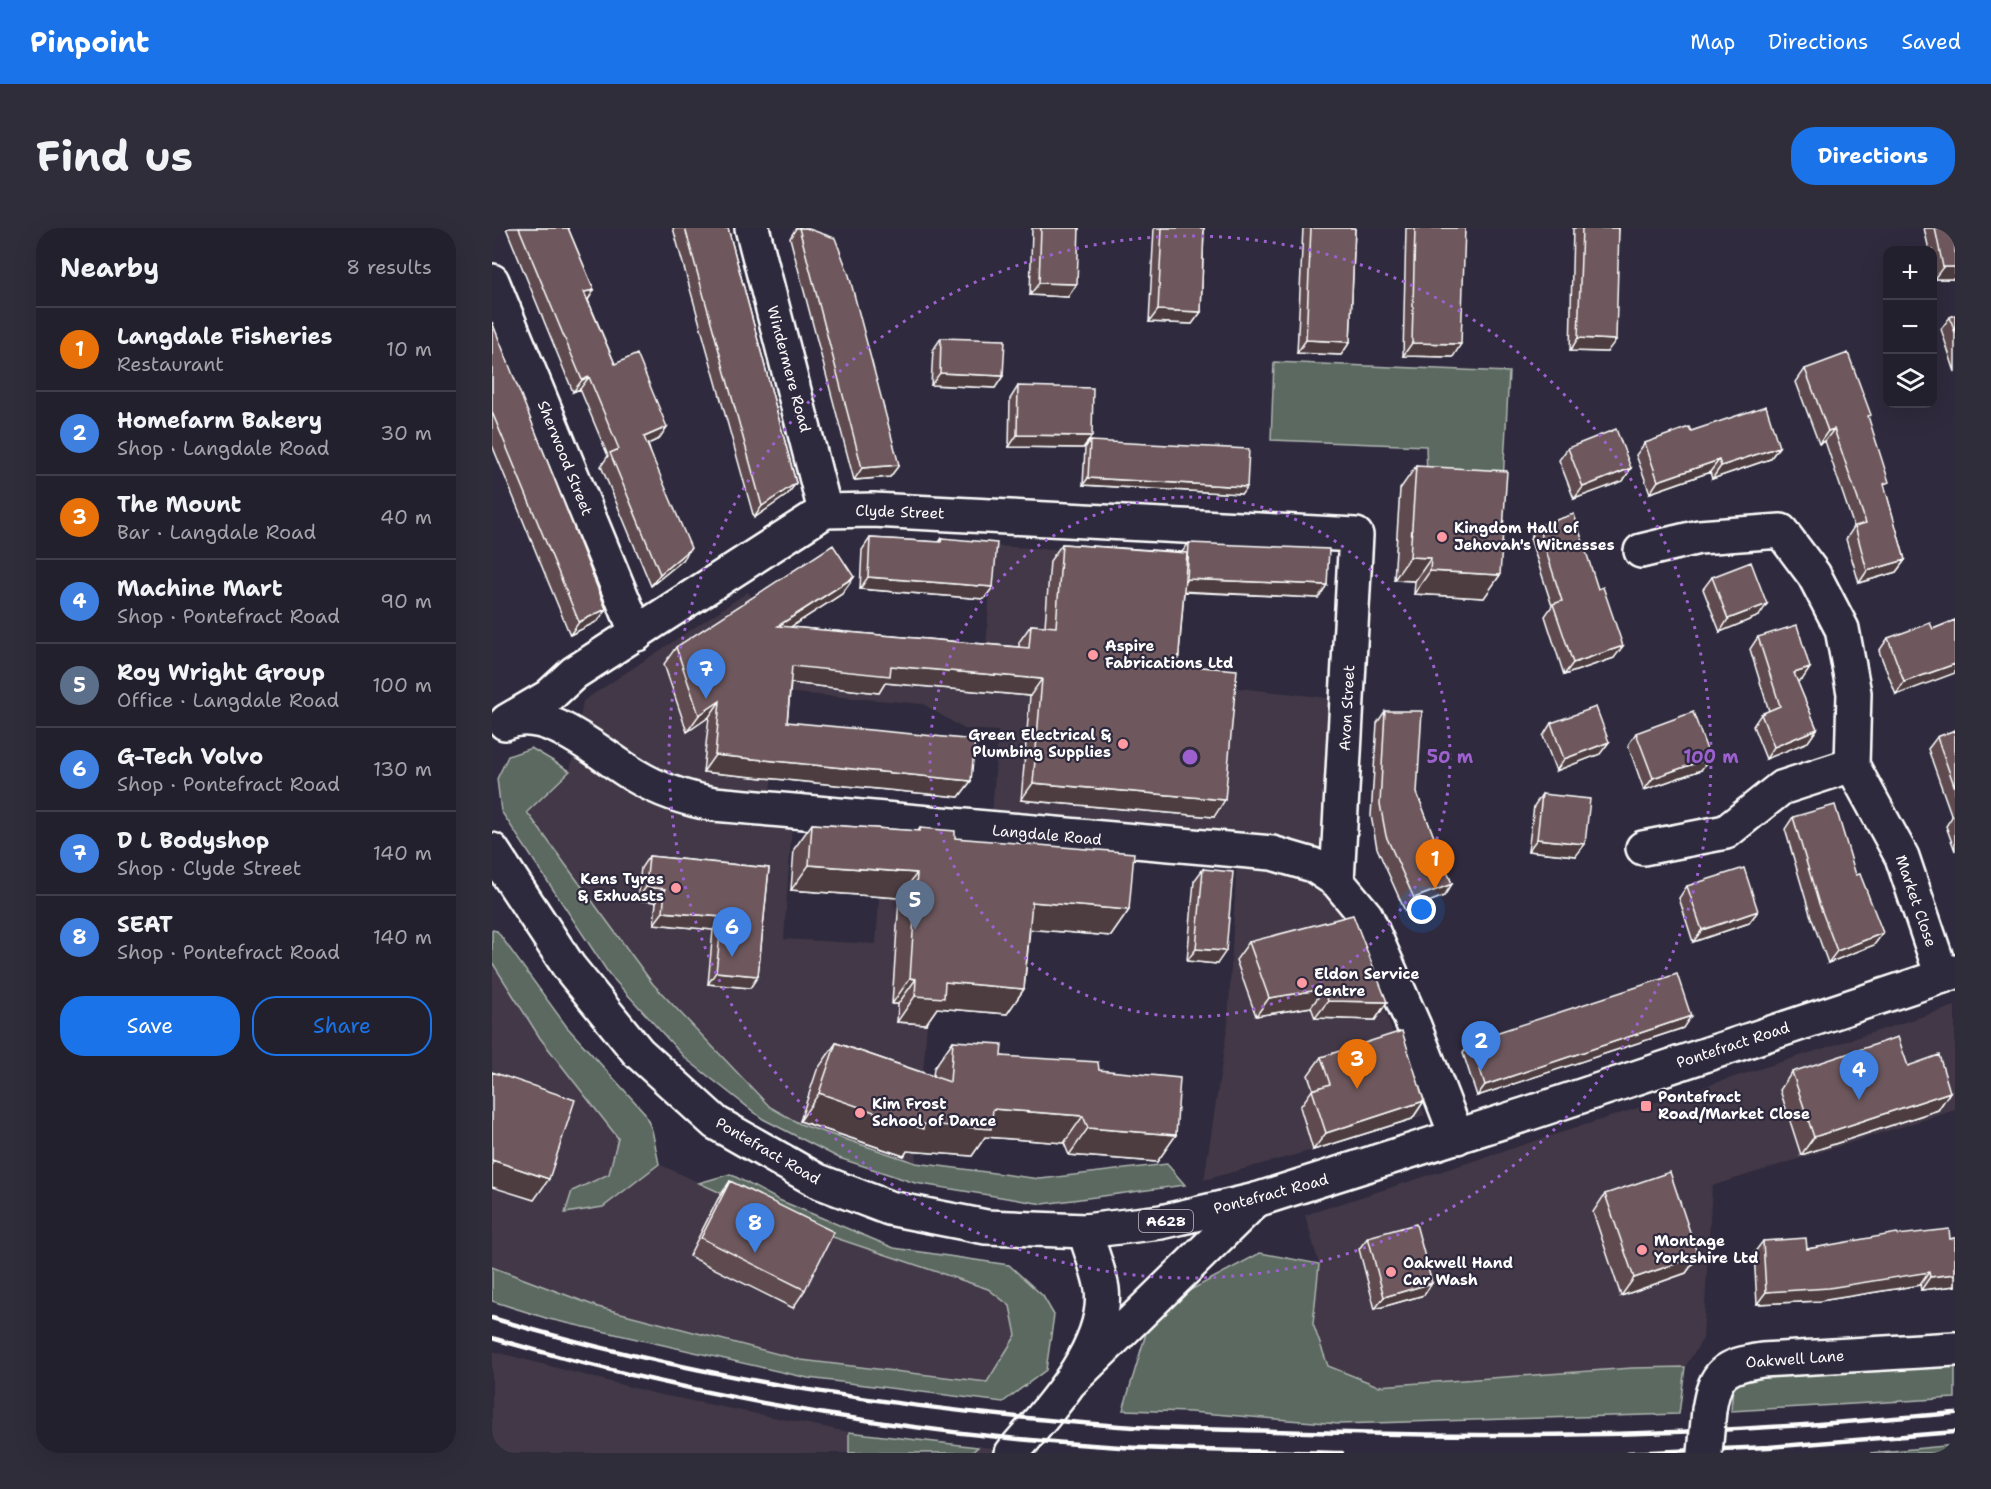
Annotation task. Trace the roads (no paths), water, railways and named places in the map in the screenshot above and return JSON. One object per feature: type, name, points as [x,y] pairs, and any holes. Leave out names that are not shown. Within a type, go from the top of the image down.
[{"type":"main road","name":"Windermere Road","points":[[752,228],[825,511]]},
{"type":"main road","name":"Sherwood Street","points":[[492,281],[638,634]]},
{"type":"main road","name":"Clyde Street","points":[[825,511],[873,510],[1356,535]]},
{"type":"main road","points":[[500,726],[548,697],[574,674],[825,511]]},
{"type":"main road","points":[[1641,551],[1699,537],[1781,531],[1814,575],[1842,629],[1854,693],[1852,765],[1781,788],[1725,832],[1643,848]]},
{"type":"main road","name":"Avon Street","points":[[1337,881],[1356,535]]},
{"type":"main road","name":"Langdale Road","points":[[500,726],[536,719],[549,724],[577,738],[635,776],[684,799],[732,807],[1272,853],[1312,865],[1337,881],[1366,916],[1410,1016],[1457,1137]]},
{"type":"main road","name":"Market Close","points":[[1852,765],[1902,857],[1948,974]]},
{"type":"main road","name":"Pontefract Road","points":[[492,850],[569,967],[638,1052],[716,1122],[818,1181],[889,1208],[986,1227],[1085,1231],[1161,1222],[1256,1200],[1457,1137],[1948,974]]},
{"type":"main road","points":[[1012,1453],[1069,1383],[1256,1200]]},
{"type":"main road","points":[[1069,1383],[1095,1336],[1101,1307],[1102,1290],[1085,1231]]},
{"type":"main road","name":"Oakwell Lane","points":[[1705,1453],[1713,1388],[1719,1376],[1734,1364],[1762,1360],[1955,1349]]},
{"type":"railway","points":[[492,1318],[646,1358],[802,1389],[960,1411],[1138,1427],[1398,1434],[1646,1433],[1793,1426],[1955,1413]]},
{"type":"railway","points":[[492,1338],[646,1379],[882,1423],[961,1433],[1120,1447],[1342,1453]]},
{"type":"railway","points":[[1628,1453],[1769,1447],[1955,1432]]},
{"type":"place","name":"Kingdom Hall of Jehovah's Witnesses","points":[[1442,537]]},
{"type":"place","name":"Aspire Fabrications Ltd","points":[[1093,655]]},
{"type":"place","name":"D L Bodyshop","points":[[706,699]]},
{"type":"place","name":"Green Electrical & Plumbing Supplies","points":[[1123,744]]},
{"type":"place","name":"Kens Tyres & Exhuasts","points":[[676,888]]},
{"type":"place","name":"Langdale Fisheries","points":[[1435,889]]},
{"type":"place","name":"Roy Wright Group","points":[[915,930]]},
{"type":"place","name":"G-Tech Volvo","points":[[732,957]]},
{"type":"place","name":"Eldon Service Centre","points":[[1302,983]]},
{"type":"place","name":"Homefarm Bakery","points":[[1481,1071]]},
{"type":"place","name":"The Mount","points":[[1357,1089]]},
{"type":"place","name":"Machine Mart","points":[[1859,1100]]},
{"type":"place","name":"Pontefract Road/Market Close","points":[[1646,1106]]},
{"type":"place","name":"Kim Frost School of Dance","points":[[860,1113]]},
{"type":"place","name":"Montage Yorkshire Ltd","points":[[1642,1250]]},
{"type":"place","name":"SEAT","points":[[755,1253]]},
{"type":"place","name":"Oakwell Hand Car Wash","points":[[1391,1272]]}]
